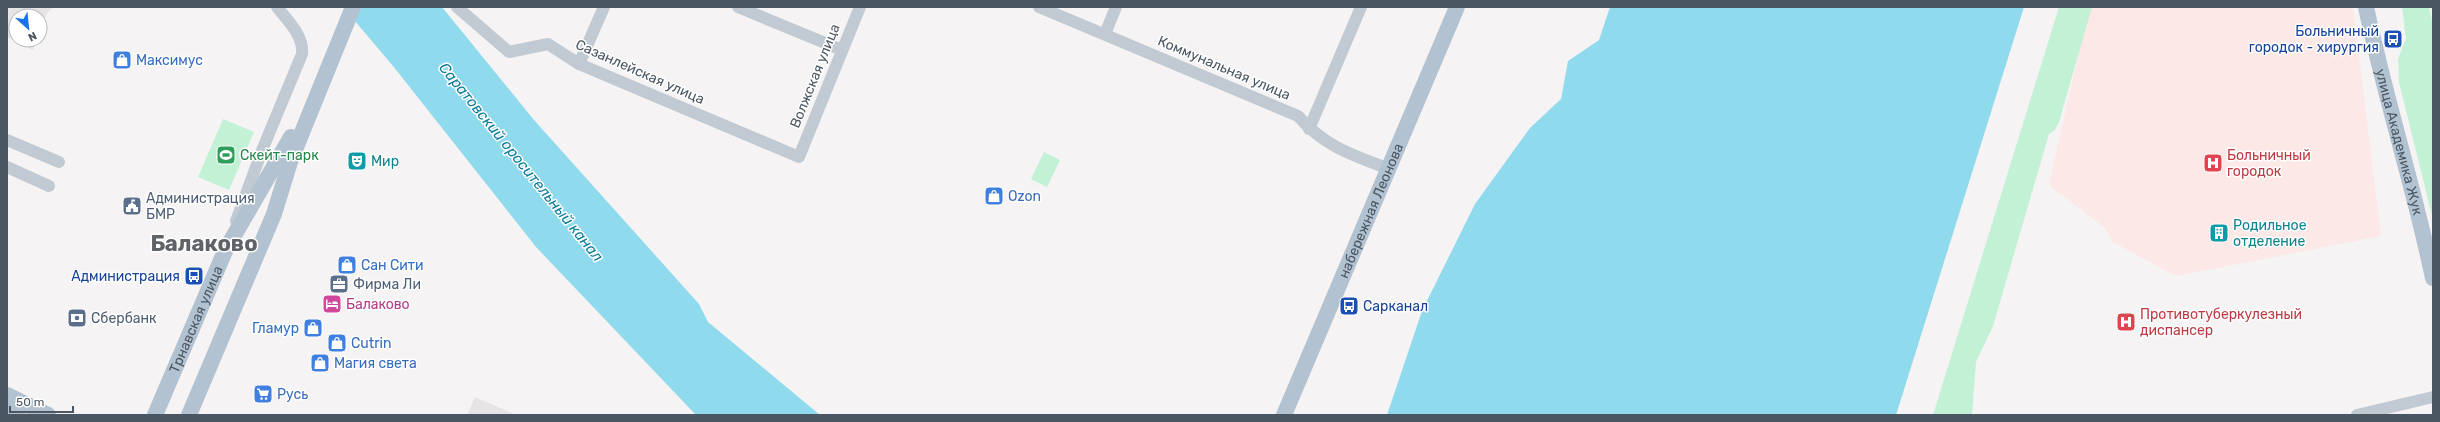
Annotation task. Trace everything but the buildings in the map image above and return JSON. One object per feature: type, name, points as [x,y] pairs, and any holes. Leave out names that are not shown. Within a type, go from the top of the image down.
[{"type":"main road","points":[[189,415],[274,214],[290,162],[353,7]]},
{"type":"main road","name":"набережная Леонова","points":[[1284,415],[1457,7]]},
{"type":"main road","name":"улица Академика Жук","points":[[2366,7],[2391,115],[2424,234],[2433,278]]},
{"type":"main road","name":"Трнавская улица","points":[[155,415],[226,251],[251,203],[280,156],[332,58]]},
{"type":"main road","points":[[251,203],[260,204],[274,214]]},
{"type":"main road","points":[[7,395],[48,415]]},
{"type":"main road","points":[[7,410],[18,415]]},
{"type":"street","points":[[226,251],[263,148],[302,54],[303,45],[300,36],[277,7]]},
{"type":"street","name":"Сазанлейская улица","points":[[457,7],[509,52],[548,44],[579,64],[799,157]]},
{"type":"street","points":[[579,64],[604,7]]},
{"type":"street","points":[[738,7],[842,50]]},
{"type":"street","name":"Волжская улица","points":[[799,157],[860,7]]},
{"type":"street","name":"Коммунальная улица","points":[[1039,7],[1298,116],[1309,129],[1334,148],[1389,169]]},
{"type":"street","points":[[1105,34],[1116,7]]},
{"type":"street","points":[[1309,129],[1360,7]]},
{"type":"street","points":[[7,140],[59,162]]},
{"type":"street","points":[[263,148],[268,160],[274,160],[280,156]]},
{"type":"street","points":[[7,167],[49,186]]},
{"type":"street","points":[[2357,415],[2433,397]]},
{"type":"shaded area","points":[[7,7],[54,7],[48,12],[48,8],[8,8],[7,37]]},
{"type":"shaded area","name":"Больничный городок","points":[[2089,7],[2353,7],[2381,236],[2176,276],[2113,242],[2105,228],[2049,185]]},
{"type":"shaded area","points":[[475,397],[516,415],[467,415]]},
{"type":"green space","points":[[2059,7],[2092,7],[2059,122],[2055,130],[2049,134],[1993,326],[1976,362],[1972,415],[1933,415]]},
{"type":"green space","points":[[2402,7],[2429,7],[2433,26],[2433,220],[2399,82],[2398,59],[2406,38]]},
{"type":"green space","name":"Скейт-парк","points":[[223,119],[254,132],[229,190],[198,177]]},
{"type":"green space","points":[[1044,152],[1060,160],[1047,187],[1031,179]]},
{"type":"water","name":"Саратовский оросительный канал","points":[[343,7],[442,7],[534,120],[699,304],[708,322],[820,415],[696,415],[536,247],[393,66]]},
{"type":"water","points":[[1610,7],[2024,7],[1896,415],[1387,415],[1422,311],[1475,204],[1530,128],[1561,99],[1568,61],[1599,40]]},
{"type":"place","name":"Больничный городок - хирургия","points":[[2393,39]]},
{"type":"place","name":"Максимус","points":[[122,60]]},
{"type":"place","name":"Скейт-парк","points":[[226,155]]},
{"type":"place","name":"Мир","points":[[357,161]]},
{"type":"place","name":"Больничный городок","points":[[2213,163]]},
{"type":"place","name":"Ozon","points":[[994,196]]},
{"type":"place","name":"Администрация БМР","points":[[132,206]]},
{"type":"place","name":"Родильное отделение","points":[[2219,233]]},
{"type":"place","name":"Сан Сити","points":[[347,265]]},
{"type":"place","name":"Администрация","points":[[194,276]]},
{"type":"place","name":"Фирма Ли","points":[[339,284]]},
{"type":"place","name":"Балаково","points":[[332,304]]},
{"type":"place","name":"Сарканал","points":[[1349,306]]},
{"type":"place","name":"Сбербанк","points":[[77,318]]},
{"type":"place","name":"Противотуберкулезный диспансер","points":[[2126,322]]},
{"type":"place","name":"Гламур","points":[[313,328]]},
{"type":"place","name":"Cutrin","points":[[337,343]]},
{"type":"place","name":"Магия света","points":[[320,363]]},
{"type":"place","name":"Русь","points":[[263,394]]},
{"type":"district","name":"Балаково","points":[[204,243]]}]
